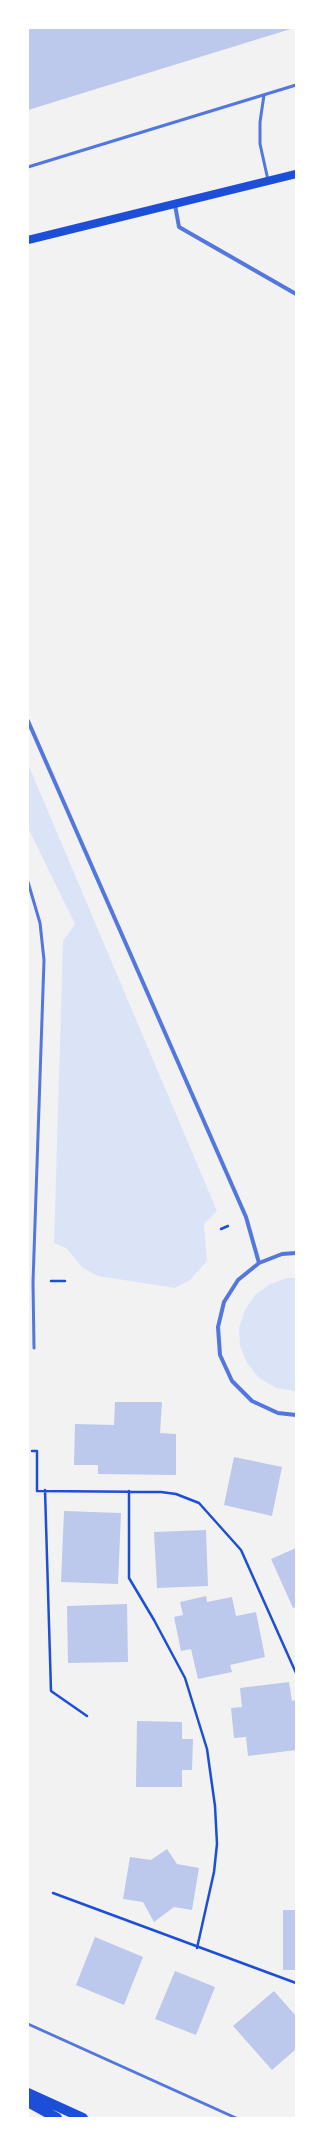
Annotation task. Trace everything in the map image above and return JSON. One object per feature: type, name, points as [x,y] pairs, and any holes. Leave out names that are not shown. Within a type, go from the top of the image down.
[{"type":"main road","points":[[28,240],[296,174]]},
{"type":"main road","points":[[28,2093],[83,2118]]},
{"type":"main road","points":[[28,2102],[57,2118]]},
{"type":"street","points":[[175,205],[179,227],[296,294]]},
{"type":"street","points":[[28,721],[246,1217],[259,1263]]},
{"type":"street","points":[[296,1253],[282,1254],[259,1263],[238,1280],[224,1302],[218,1327],[220,1355],[232,1381],[252,1401],[278,1413],[296,1415]]},
{"type":"lane","points":[[28,167],[296,85]]},
{"type":"lane","points":[[264,95],[260,122],[260,144],[268,181]]},
{"type":"lane","points":[[28,882],[40,923],[44,960],[33,1282],[34,1348]]},
{"type":"lane","points":[[28,2024],[236,2118]]},
{"type":"path","points":[[32,1451],[37,1451],[37,1492],[45,1490],[129,1491],[176,1494],[199,1503],[241,1550],[296,1673]]},
{"type":"path","points":[[45,1490],[51,1691],[87,1716]]},
{"type":"path","points":[[129,1491],[129,1578],[154,1620],[184,1678],[207,1749],[215,1806],[217,1844],[214,1872],[197,1948]]},
{"type":"path","points":[[53,1893],[197,1948],[296,1983]]},
{"type":"shaded area","points":[[28,764],[217,1211],[204,1224],[207,1261],[190,1280],[175,1288],[98,1276],[83,1268],[66,1248],[54,1243],[63,941],[75,924],[28,828]]},
{"type":"shaded area","points":[[287,1278],[296,1278],[295,1391],[276,1388],[259,1378],[247,1363],[240,1346],[239,1328],[245,1310],[255,1295],[270,1284]]},
{"type":"building","points":[[28,28],[294,28],[28,110]]},
{"type":"building","points":[[115,1402],[162,1402],[160,1433],[176,1434],[176,1475],[98,1474],[98,1465],[74,1465],[75,1424],[114,1425]]},
{"type":"building","points":[[234,1457],[282,1467],[272,1516],[224,1505]]},
{"type":"building","points":[[64,1511],[121,1513],[118,1584],[61,1582]]},
{"type":"building","points":[[206,1530],[208,1586],[157,1588],[154,1532]]},
{"type":"building","points":[[296,1548],[296,1607],[293,1608],[271,1559]]},
{"type":"building","points":[[206,1596],[207,1602],[232,1597],[236,1616],[256,1612],[265,1657],[230,1665],[232,1672],[198,1679],[191,1649],[181,1651],[174,1617],[183,1615],[180,1602]]},
{"type":"building","points":[[127,1604],[128,1662],[68,1663],[67,1606]]},
{"type":"building","points":[[289,1682],[292,1701],[295,1700],[296,1706],[296,1750],[248,1756],[246,1737],[234,1738],[231,1708],[242,1707],[240,1688]]},
{"type":"building","points":[[137,1721],[182,1722],[182,1739],[193,1739],[192,1770],[182,1770],[182,1787],[136,1787]]},
{"type":"building","points":[[167,1849],[177,1864],[199,1868],[192,1910],[174,1907],[154,1922],[143,1902],[123,1899],[130,1857],[151,1860]]},
{"type":"building","points":[[283,1910],[296,1910],[296,1970],[283,1970]]},
{"type":"building","points":[[95,1937],[143,1957],[124,2005],[76,1985]]},
{"type":"building","points":[[175,1971],[215,1987],[196,2035],[155,2019]]},
{"type":"building","points":[[274,1991],[296,2016],[296,2049],[272,2070],[233,2026]]}]
